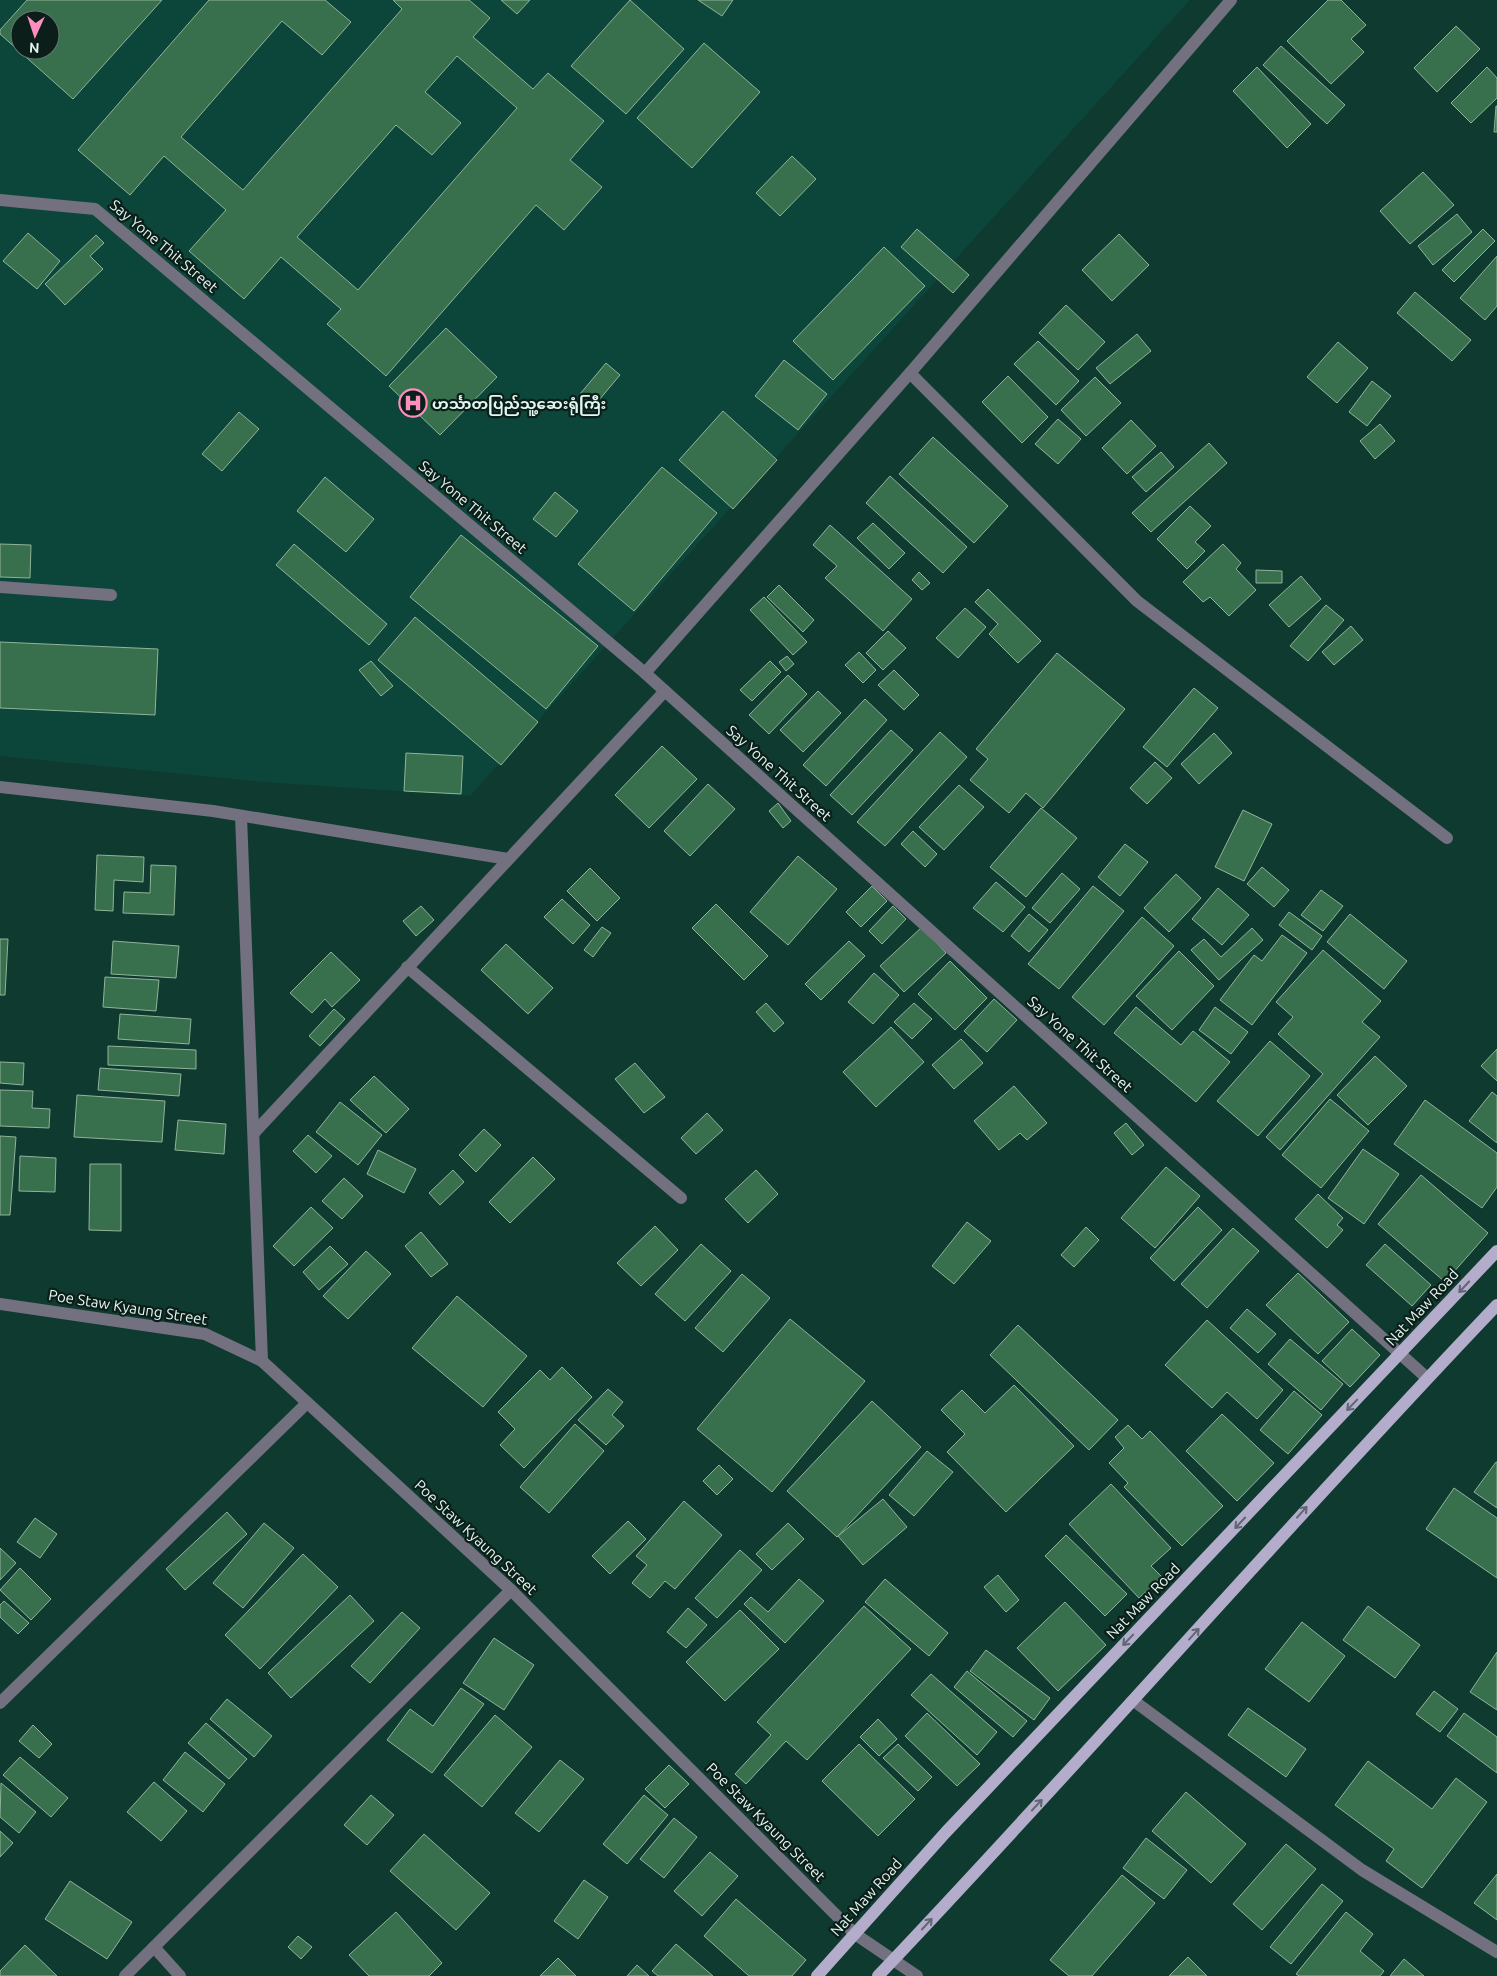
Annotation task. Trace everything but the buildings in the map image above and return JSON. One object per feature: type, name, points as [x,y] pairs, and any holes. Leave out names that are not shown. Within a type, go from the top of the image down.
[{"type":"main road","name":"Nat Maw Road","points":[[817,1976],[946,1832],[1497,1251]]},
{"type":"main road","points":[[878,1976],[1134,1701],[1308,1506],[1497,1305]]},
{"type":"street","points":[[644,672],[910,373],[1231,0]]},
{"type":"street","name":"Say Yone Thit Street","points":[[0,200],[95,209],[644,672],[1427,1378]]},
{"type":"street","points":[[910,373],[1137,601],[1447,838]]},
{"type":"street","points":[[0,587],[111,595]]},
{"type":"street","points":[[254,1133],[665,691]]},
{"type":"street","points":[[0,787],[241,816],[508,859]]},
{"type":"street","points":[[241,816],[262,1361]]},
{"type":"street","points":[[407,967],[680,1198]]},
{"type":"street","name":"Poe Staw Kyaung Street","points":[[0,1304],[205,1334],[262,1361],[306,1404],[511,1590],[855,1934],[917,1976]]},
{"type":"street","points":[[0,1703],[306,1404]]},
{"type":"street","points":[[125,1976],[511,1590]]},
{"type":"street","points":[[1134,1701],[1362,1870],[1497,1952]]},
{"type":"street","points":[[154,1947],[180,1976]]},
{"type":"shaded area","name":"ဟင်္သာတပြည်သူ့ဆေးရုံကြီး","points":[[0,0],[1190,0],[470,796],[263,782],[0,756]]},
{"type":"place","name":"ဟင်္သာတပြည်သူ့ဆေးရုံကြီး","points":[[413,403]]}]
